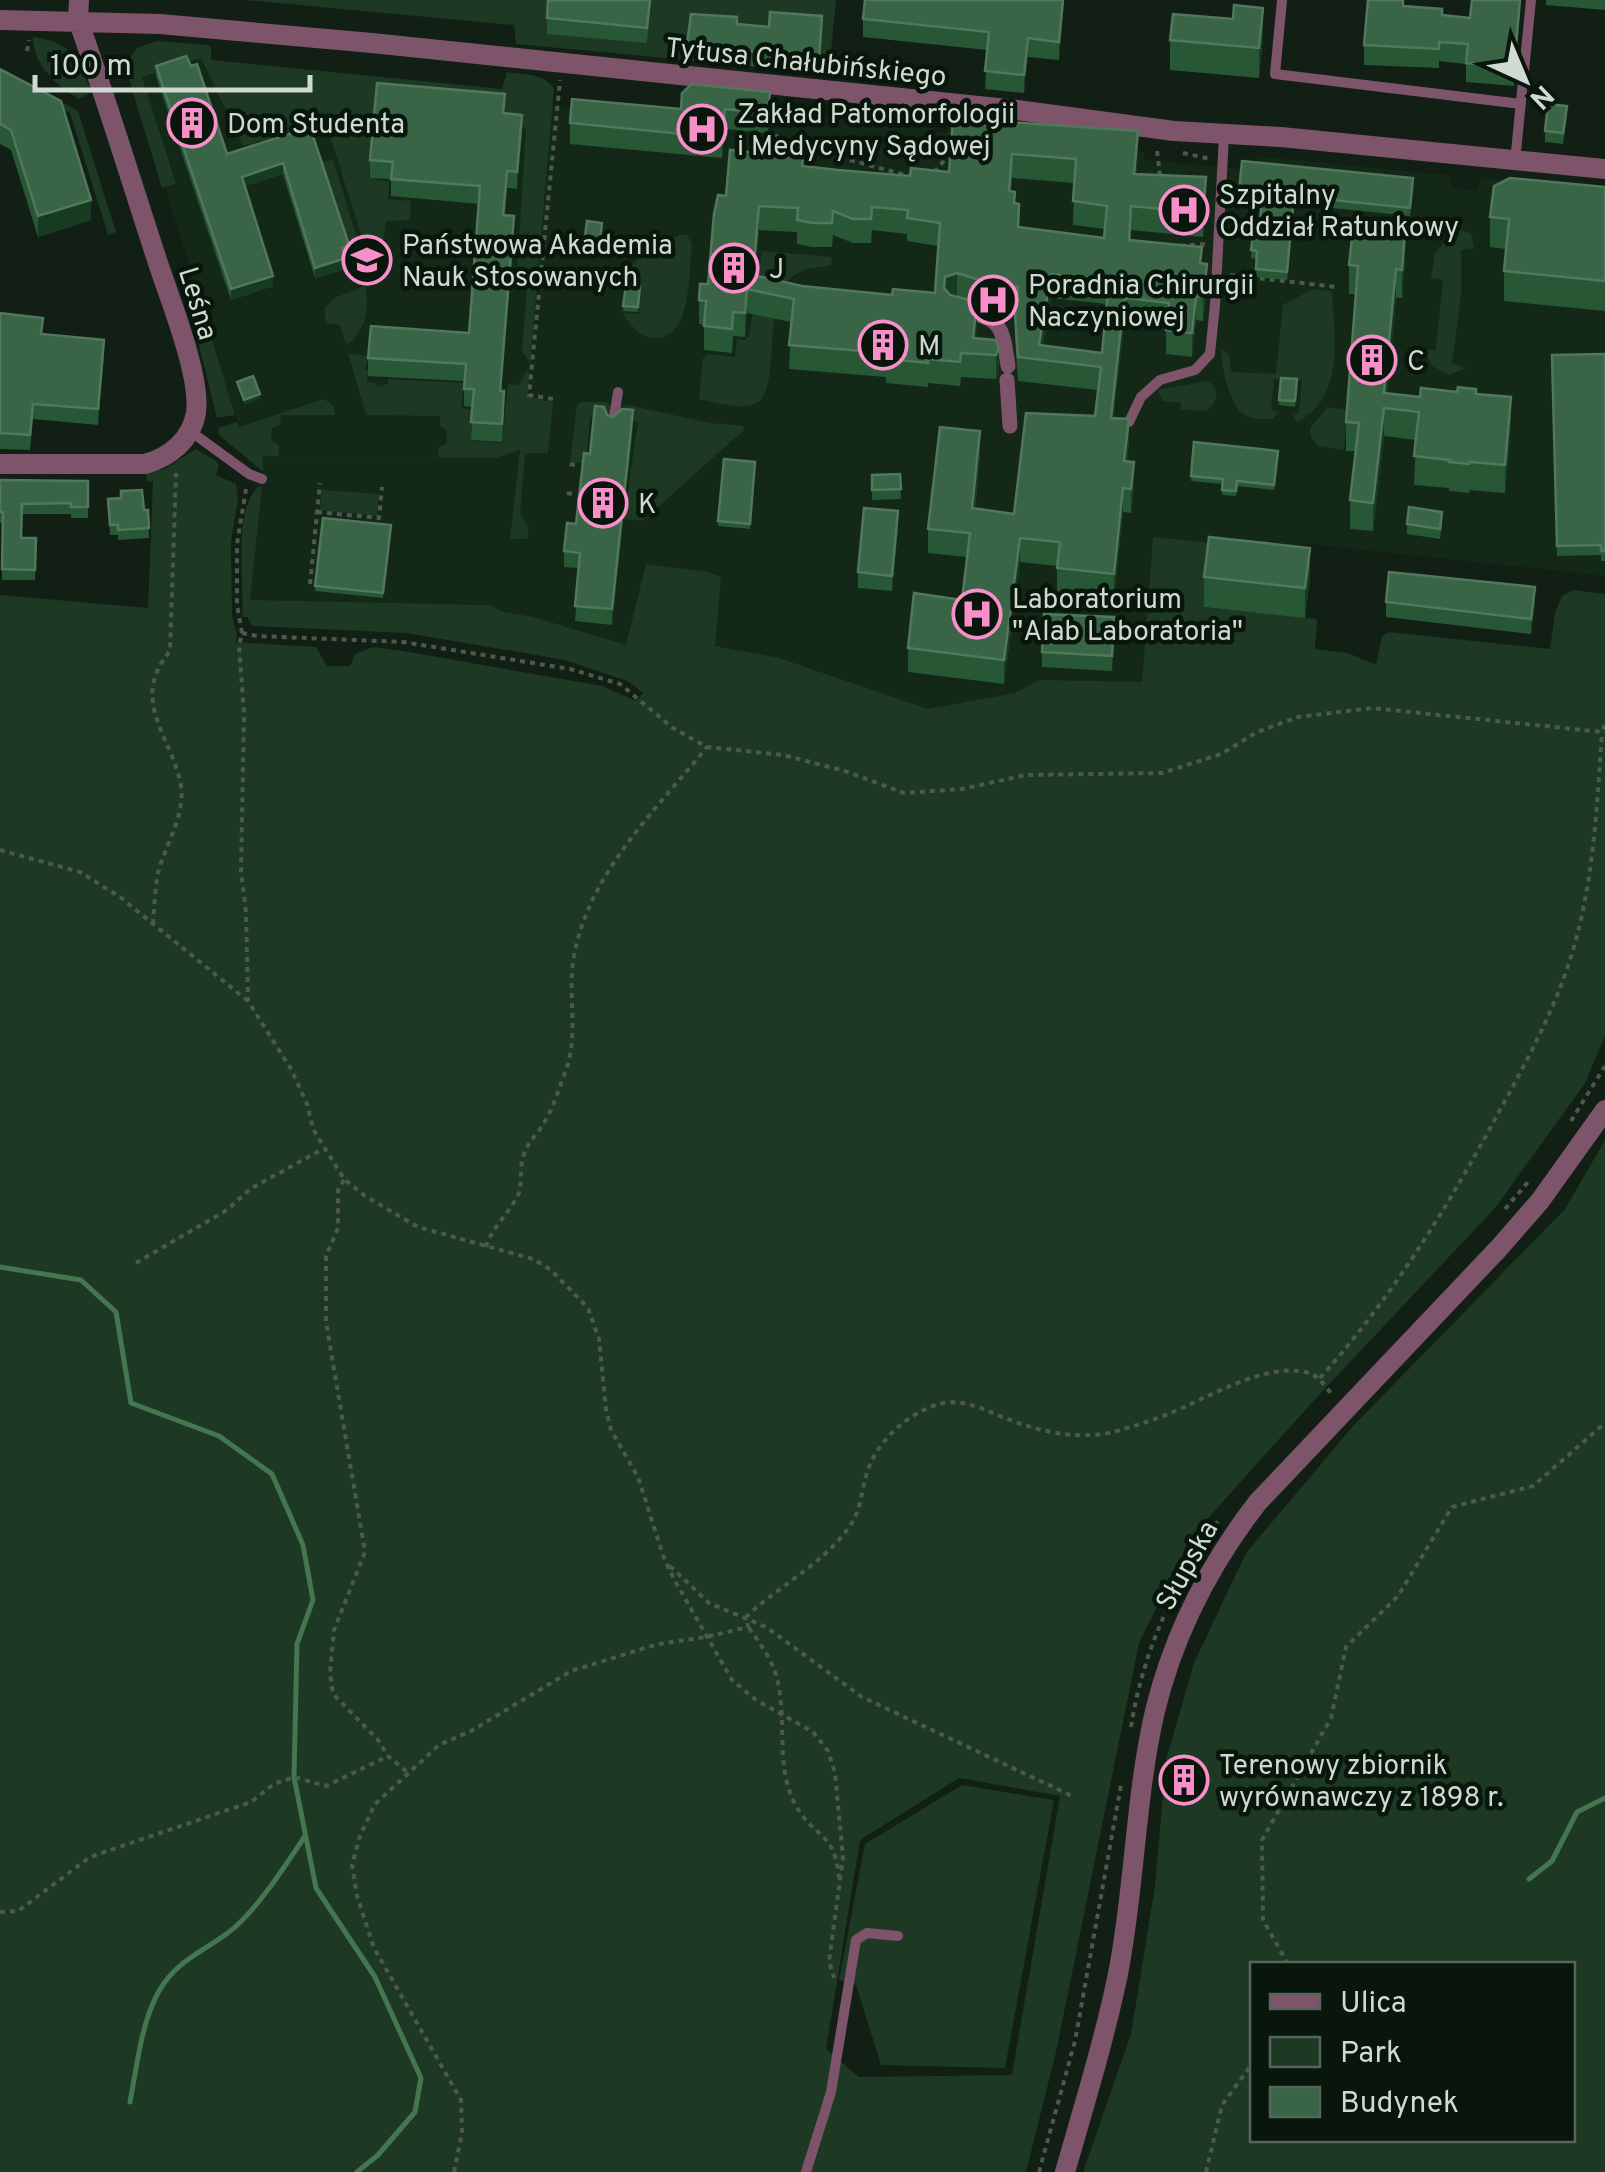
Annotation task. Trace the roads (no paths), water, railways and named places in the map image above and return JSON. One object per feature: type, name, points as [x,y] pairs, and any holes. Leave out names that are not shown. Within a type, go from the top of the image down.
[{"type":"street","name":"Tytusa Chałubińskiego","points":[[0,20],[78,10],[1224,135],[1281,137],[1605,169]]},
{"type":"street","name":"Leśna","points":[[78,10],[180,331],[196,394],[190,432]]},
{"type":"street","points":[[954,308],[990,316],[999,324],[1008,373],[1010,426]]},
{"type":"street","points":[[0,464],[139,465],[168,455],[190,432]]},
{"type":"street","name":"Słupska","points":[[1065,2172],[1117,1976],[1134,1881],[1155,1712],[1194,1600],[1258,1502],[1519,1225],[1605,1110]]},
{"type":"lane","points":[[1282,0],[1276,74],[1521,104]]},
{"type":"lane","points":[[1515,162],[1531,0]]},
{"type":"lane","points":[[1129,422],[1141,398],[1160,380],[1196,370],[1210,354],[1224,135]]},
{"type":"lane","points":[[614,424],[618,392]]},
{"type":"lane","points":[[190,432],[262,479]]},
{"type":"lane","points":[[806,2172],[831,2092],[856,1940],[866,1933],[898,1936]]},
{"type":"waterway","points":[[0,1267],[81,1280],[116,1312],[131,1403],[219,1436],[272,1474],[303,1545],[313,1600],[297,1644],[294,1777],[316,1888],[375,1977],[421,2078],[415,2112],[378,2155],[357,2172]]},
{"type":"waterway","points":[[1529,1879],[1552,1861],[1577,1812],[1605,1798]]},
{"type":"waterway","points":[[130,2102],[144,2031],[166,1980],[249,1913],[305,1836]]},
{"type":"place","name":"Dom Studenta","points":[[192,123]]},
{"type":"place","name":"Zakład Patomorfologii i Medycyny Sądowej","points":[[702,129]]},
{"type":"place","name":"Szpitalny Oddział Ratunkowy","points":[[1184,210]]},
{"type":"place","name":"Państwowa Akademia Nauk Stosowanych","points":[[367,260]]},
{"type":"place","name":"J","points":[[734,268]]},
{"type":"place","name":"Poradnia Chirurgii Naczyniowej","points":[[993,300]]},
{"type":"place","name":"M","points":[[883,345]]},
{"type":"place","name":"C","points":[[1372,360]]},
{"type":"place","name":"K","points":[[603,503]]},
{"type":"place","name":"Laboratorium \"Alab Laboratoria\"","points":[[977,614]]},
{"type":"place","name":"Terenowy zbiornik wyrównawczy z 1898 r.","points":[[1184,1780]]}]
